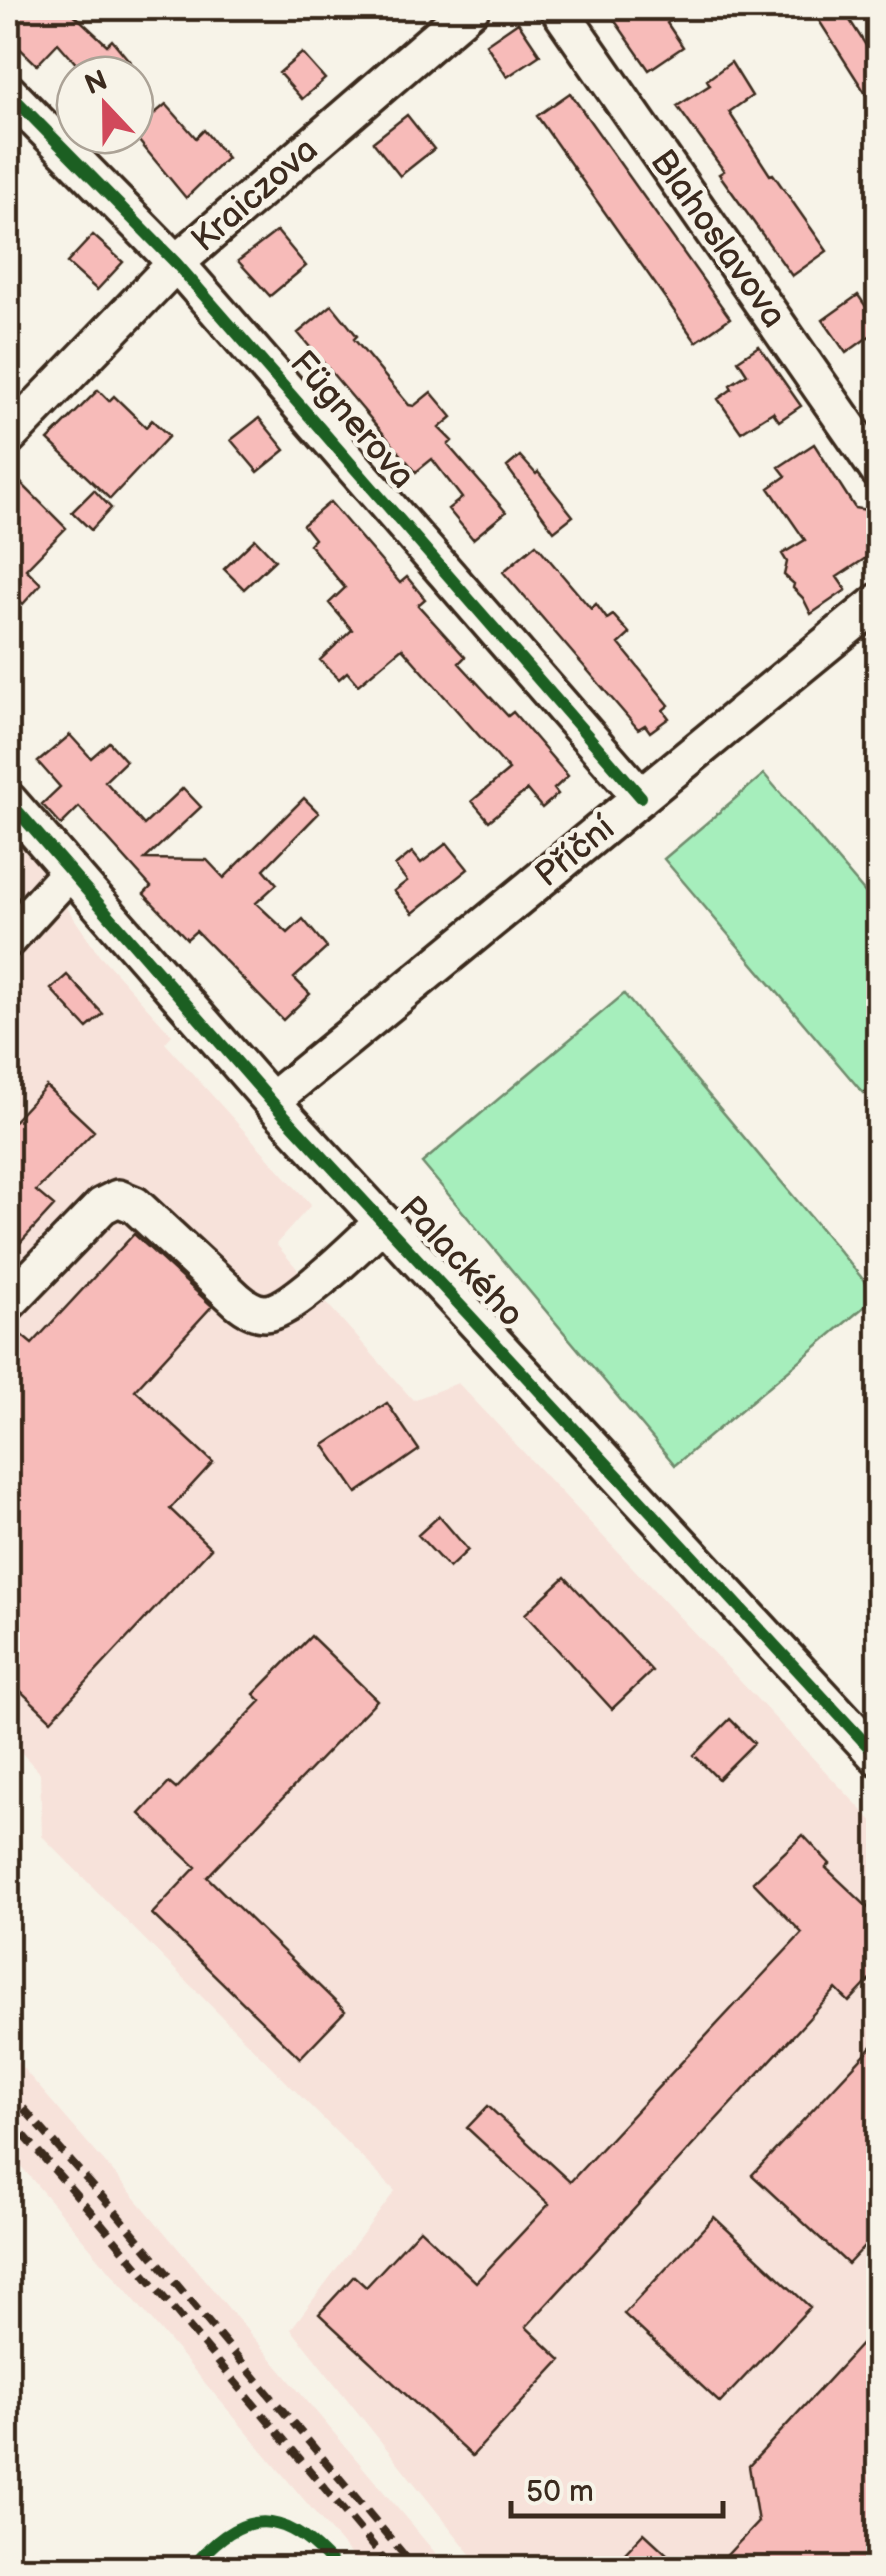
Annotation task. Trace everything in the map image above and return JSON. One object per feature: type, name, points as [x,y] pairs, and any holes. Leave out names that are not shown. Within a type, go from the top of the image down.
[{"type":"street","name":"Kraiczova","points":[[8,436],[176,264],[471,8]]},
{"type":"street","name":"Blahoslavova","points":[[558,8],[878,470]]},
{"type":"street","name":"Fügnerova","points":[[8,92],[176,264],[641,797]]},
{"type":"street","name":"Příční","points":[[270,1101],[878,602]]},
{"type":"street","name":"Palackého","points":[[8,800],[270,1101],[878,1757]]},
{"type":"street","points":[[8,939],[70,871]]},
{"type":"street","points":[[8,1303],[102,1206],[118,1198],[136,1204],[236,1300],[264,1313],[290,1304],[383,1222]]},
{"type":"shaded area","points":[[8,827],[97,952],[172,1035],[165,1043],[311,1205],[276,1244],[323,1299],[413,1400],[458,1383],[878,1827],[878,2568],[482,2568],[291,2329],[395,2191],[42,1836],[40,1773],[8,1738]]},
{"type":"shaded area","points":[[8,2051],[448,2568],[362,2568],[8,2151]]},
{"type":"green space","points":[[764,774],[878,908],[878,1080],[863,1093],[664,859]]},
{"type":"green space","points":[[624,994],[877,1296],[675,1465],[422,1163]]},
{"type":"building","points":[[24,8],[67,8],[107,45],[112,40],[124,55],[68,55],[58,43],[37,65],[8,37],[8,25]]},
{"type":"building","points":[[606,8],[690,8],[667,23],[683,47],[649,70]]},
{"type":"building","points":[[811,8],[842,8],[878,64],[878,113]]},
{"type":"building","points":[[518,22],[540,55],[507,77],[486,44]]},
{"type":"building","points":[[302,53],[325,79],[302,99],[279,73]]},
{"type":"building","points":[[731,62],[752,96],[729,112],[827,251],[792,276],[719,174],[724,171],[677,106],[710,85],[707,80]]},
{"type":"building","points":[[570,93],[730,318],[696,342],[537,116]]},
{"type":"building","points":[[166,104],[196,138],[204,130],[227,158],[186,198],[151,155],[155,155],[155,113]]},
{"type":"building","points":[[407,115],[434,149],[400,176],[373,142]]},
{"type":"building","points":[[277,231],[306,266],[270,296],[238,261]]},
{"type":"building","points":[[93,235],[123,262],[97,290],[67,263]]},
{"type":"building","points":[[858,295],[878,330],[846,353],[823,320]]},
{"type":"building","points":[[332,305],[357,336],[354,339],[409,405],[414,406],[431,392],[452,417],[439,428],[452,441],[448,445],[506,512],[473,539],[448,509],[462,498],[432,459],[416,472],[298,333]]},
{"type":"building","points":[[759,346],[801,406],[779,421],[773,412],[741,432],[718,399],[747,374],[738,360]]},
{"type":"building","points":[[98,390],[109,401],[114,396],[146,427],[152,420],[169,436],[110,499],[48,440]]},
{"type":"building","points":[[259,418],[285,450],[258,472],[231,440]]},
{"type":"building","points":[[814,444],[855,508],[873,511],[878,520],[878,550],[837,577],[846,590],[811,614],[794,584],[784,575],[787,562],[782,554],[805,540],[769,488],[786,476],[779,467]]},
{"type":"building","points":[[520,456],[573,516],[554,531],[507,467]]},
{"type":"building","points":[[8,470],[66,528],[26,569],[41,584],[23,604],[8,588]]},
{"type":"building","points":[[94,490],[111,508],[91,530],[72,512]]},
{"type":"building","points":[[330,502],[400,583],[407,577],[425,599],[418,605],[465,657],[459,663],[508,716],[513,712],[568,776],[554,789],[558,794],[542,808],[527,790],[489,821],[472,801],[509,770],[402,648],[358,685],[347,672],[339,679],[320,660],[352,630],[329,603],[345,588],[309,544],[314,539],[303,525]]},
{"type":"building","points":[[255,539],[275,560],[244,589],[224,569]]},
{"type":"building","points":[[536,544],[591,609],[596,604],[607,619],[613,615],[630,634],[619,644],[669,705],[663,710],[669,718],[650,732],[645,725],[638,729],[503,572]]},
{"type":"building","points":[[70,735],[91,758],[109,742],[126,761],[105,781],[144,825],[183,788],[201,807],[145,859],[207,860],[224,878],[304,798],[319,813],[264,869],[277,884],[256,903],[288,933],[303,919],[327,948],[294,978],[310,994],[283,1020],[196,931],[187,939],[144,894],[151,887],[79,807],[61,825],[42,804],[60,787],[38,762]]},
{"type":"building","points":[[447,843],[468,869],[413,913],[394,891],[407,881],[395,866],[412,852],[421,863]]},
{"type":"building","points":[[67,975],[103,1014],[87,1028],[51,989]]},
{"type":"building","points":[[46,1086],[94,1131],[36,1191],[54,1206],[8,1256],[8,1127]]},
{"type":"building","points":[[134,1234],[212,1306],[135,1390],[213,1462],[170,1509],[211,1548],[51,1720],[8,1679],[8,1324],[32,1344]]},
{"type":"building","points":[[387,1403],[419,1450],[357,1493],[324,1445]]},
{"type":"building","points":[[439,1516],[468,1550],[449,1568],[418,1535]]},
{"type":"building","points":[[565,1577],[652,1671],[612,1709],[525,1614]]},
{"type":"building","points":[[311,1636],[377,1700],[207,1877],[345,2011],[300,2058],[152,1914],[196,1867],[140,1814],[169,1783],[176,1789],[261,1701],[254,1694]]},
{"type":"building","points":[[730,1719],[754,1743],[718,1779],[694,1755]]},
{"type":"building","points":[[803,1835],[830,1864],[826,1868],[878,1917],[878,1971],[849,2002],[836,1989],[526,2327],[561,2360],[472,2456],[319,2314],[354,2276],[366,2287],[420,2229],[476,2282],[549,2204],[467,2128],[488,2106],[570,2182],[802,1933],[753,1882]]},
{"type":"building","points":[[878,2040],[878,2232],[848,2264],[752,2175]]},
{"type":"building","points":[[714,2217],[810,2307],[720,2403],[624,2314]]},
{"type":"building","points":[[878,2326],[878,2568],[715,2568],[758,2522],[749,2466]]},
{"type":"building","points":[[644,2533],[668,2555],[656,2568],[611,2568]]},
{"type":"railway","points":[[8,2091],[114,2210],[415,2568]]},
{"type":"railway","points":[[8,2117],[392,2568]]},
{"type":"cycle path","points":[[8,92],[176,263],[641,797]]},
{"type":"cycle path","points":[[8,800],[271,1101],[878,1757]]},
{"type":"cycle path","points":[[192,2568],[228,2533],[264,2522],[299,2534],[336,2568]]}]
